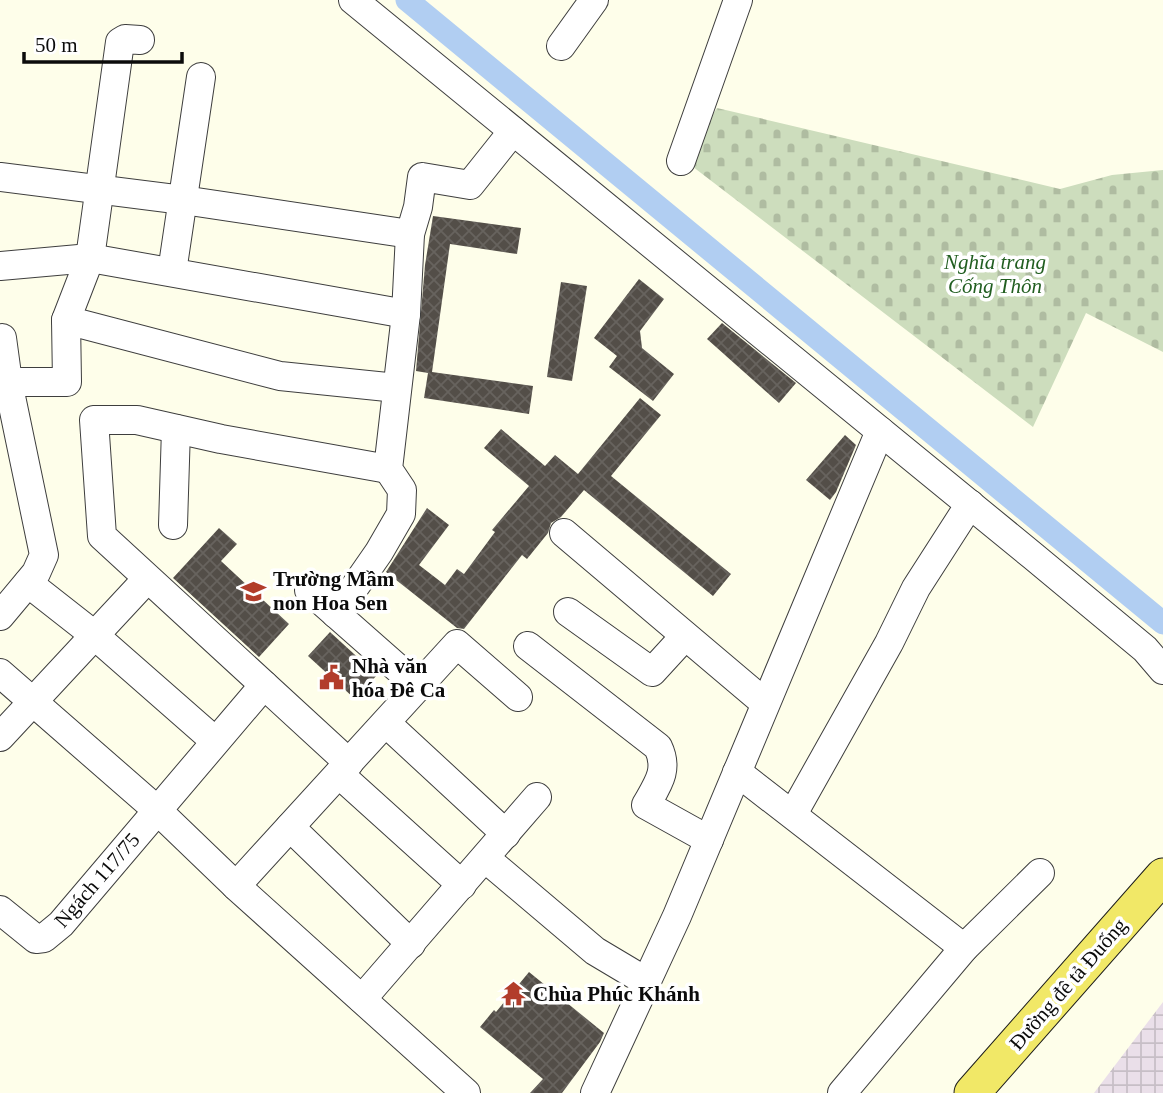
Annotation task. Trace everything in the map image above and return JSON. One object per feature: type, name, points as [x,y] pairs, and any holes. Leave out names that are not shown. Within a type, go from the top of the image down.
[{"type":"main road","name":"Đường đê tả Đuống","points":[[972,1093],[1163,876]]},
{"type":"street","points":[[353,0],[970,504],[1145,649],[1163,670]]},
{"type":"street","points":[[561,46],[594,0]]},
{"type":"street","points":[[681,161],[738,0]]},
{"type":"street","points":[[8,382],[67,382],[66,320],[90,258],[120,42],[125,39],[140,40]]},
{"type":"street","points":[[172,272],[201,77]]},
{"type":"street","points":[[336,614],[379,552],[401,514],[402,490],[388,469],[406,314],[410,234],[418,207],[422,177],[470,185],[513,131]]},
{"type":"street","points":[[0,177],[99,188],[410,234]]},
{"type":"street","points":[[0,266],[90,258],[406,314]]},
{"type":"street","points":[[66,320],[280,376],[397,388]]},
{"type":"street","points":[[0,616],[36,573],[44,555],[8,382],[2,338]]},
{"type":"street","points":[[388,469],[137,420],[94,420],[102,536],[264,685],[344,769],[462,885]]},
{"type":"street","points":[[173,525],[176,429]]},
{"type":"street","points":[[595,1093],[709,840],[880,431]]},
{"type":"street","points":[[793,814],[890,643],[916,588],[970,504]]},
{"type":"street","points":[[564,533],[765,703]]},
{"type":"street","points":[[0,737],[146,579]]},
{"type":"street","points":[[28,583],[93,634],[215,741]]},
{"type":"street","points":[[309,590],[419,687]]},
{"type":"street","points":[[568,612],[652,672],[685,636]]},
{"type":"street","points":[[236,886],[457,644],[518,697]]},
{"type":"street","points":[[528,646],[658,747],[663,758],[664,772],[646,805],[709,840]]},
{"type":"street","points":[[0,673],[157,810],[236,886],[466,1093]]},
{"type":"street","points":[[157,810],[264,685]]},
{"type":"street","points":[[386,723],[506,834]]},
{"type":"street","points":[[737,772],[964,948]]},
{"type":"street","points":[[362,999],[537,797]]},
{"type":"street","name":"Ngách 117/75","points":[[0,910],[36,939],[44,938],[61,924],[157,810]]},
{"type":"street","points":[[290,827],[411,944]]},
{"type":"street","points":[[485,858],[595,951],[647,982]]},
{"type":"street","points":[[842,1093],[964,948],[1040,873]]},
{"type":"shaded area","points":[[1163,1002],[1163,1093],[1094,1093]]},
{"type":"green space","name":"Nghĩa trang Cống Thôn","points":[[717,108],[1060,189],[1112,175],[1163,170],[1163,352],[1086,313],[1033,427],[684,160]]},
{"type":"building","points":[[433,216],[521,228],[517,254],[450,244],[432,372],[533,386],[529,414],[424,398],[428,373],[416,371],[425,265]]},
{"type":"building","points":[[639,279],[664,299],[640,331],[642,348],[674,374],[653,401],[609,367],[617,356],[594,338]]},
{"type":"building","points":[[561,282],[587,286],[572,381],[547,377]]},
{"type":"building","points":[[722,323],[796,383],[779,403],[707,339]]},
{"type":"building","points":[[640,398],[661,415],[611,476],[731,574],[713,596],[584,490],[561,517],[551,523],[548,533],[527,559],[522,555],[464,629],[457,628],[386,572],[427,508],[449,525],[419,565],[445,585],[457,569],[464,574],[495,532],[492,530],[529,486],[484,448],[501,429],[545,466],[555,455],[578,474]]},
{"type":"building","points":[[845,435],[856,445],[830,500],[806,480]]},
{"type":"building","points":[[219,528],[237,544],[221,561],[289,624],[259,657],[173,578]]},
{"type":"building","points":[[330,632],[377,675],[355,699],[308,656]]},
{"type":"building","points":[[529,972],[604,1033],[562,1093],[530,1093],[543,1079],[480,1027]]},
{"type":"waterway","points":[[407,0],[1163,623]]},
{"type":"place","name":"Trường Mầm non Hoa Sen","points":[[253,591]]},
{"type":"place","name":"Nhà văn hóa Đê Ca","points":[[332,678]]},
{"type":"place","name":"Chùa Phúc Khánh","points":[[513,994]]}]
